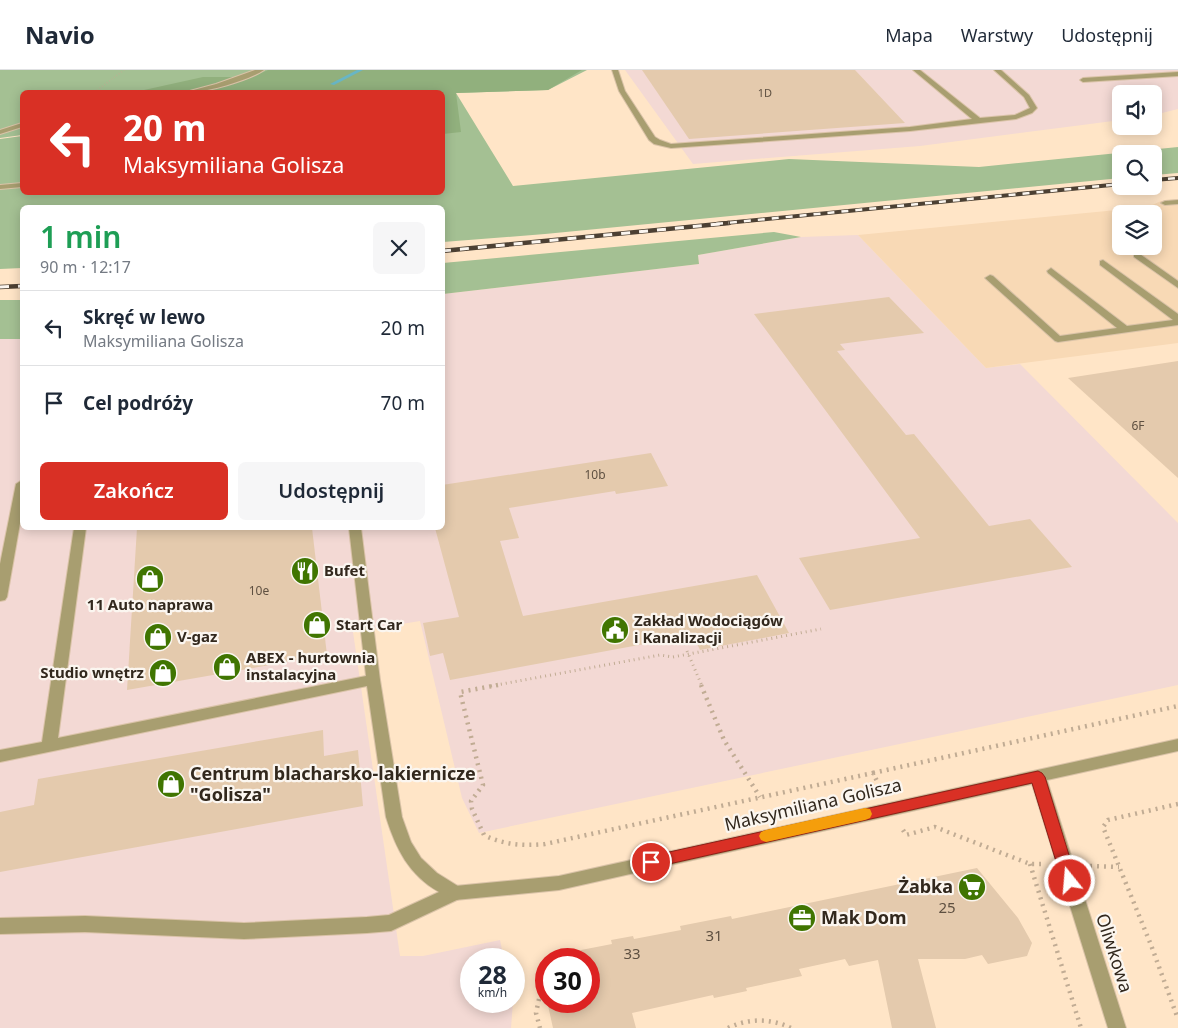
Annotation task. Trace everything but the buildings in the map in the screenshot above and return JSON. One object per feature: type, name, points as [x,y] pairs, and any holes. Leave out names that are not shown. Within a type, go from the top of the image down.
[{"type":"street","points":[[199,90],[218,86],[261,70]]},
{"type":"street","points":[[615,70],[618,83],[652,138],[657,142],[671,146],[910,129],[1021,115],[1034,108],[1027,96],[997,70]]},
{"type":"street","points":[[916,70],[978,120]]},
{"type":"street","points":[[1083,80],[1178,74]]},
{"type":"street","points":[[0,132],[20,127]]},
{"type":"street","points":[[0,187],[20,185]]},
{"type":"street","points":[[1165,203],[1178,202]]},
{"type":"street","points":[[1137,256],[1178,285]]},
{"type":"street","points":[[1103,263],[1178,320]]},
{"type":"street","points":[[1051,270],[1124,329]]},
{"type":"street","points":[[990,278],[1058,339],[1178,320]]},
{"type":"street","points":[[0,597],[20,494]]},
{"type":"street","points":[[49,747],[80,530]]},
{"type":"street","points":[[355,530],[373,680],[394,817],[408,856],[422,872],[435,882],[456,892]]},
{"type":"street","points":[[0,756],[373,680]]},
{"type":"street","name":"Maksymiliana Golisza","points":[[456,892],[559,883],[1178,745]]},
{"type":"street","name":"Oliwkowa","points":[[1038,777],[1117,1028]]},
{"type":"street","points":[[0,926],[85,924],[244,931],[367,925],[391,923],[456,892]]},
{"type":"path","points":[[98,90],[124,70]]},
{"type":"path","points":[[821,629],[673,657],[660,656],[460,692],[482,785],[472,801],[478,823],[484,835],[490,839],[525,846],[546,844],[1178,706]]},
{"type":"path","points":[[688,653],[724,740],[760,797]]},
{"type":"path","points":[[873,773],[906,835],[935,827],[1030,864],[1081,1028]]},
{"type":"path","points":[[1178,804],[1108,820],[1103,827],[1151,945],[1178,1019]]},
{"type":"path","points":[[536,1013],[540,1028]]},
{"type":"path","points":[[728,1028],[739,1022],[765,1020],[791,1028]]},
{"type":"shaded area","points":[[625,70],[1178,70],[1178,109],[1162,113],[1162,85],[1112,85],[1112,121],[920,146],[693,164]]},
{"type":"shaded area","points":[[1178,199],[1178,343],[986,368],[858,235],[1112,210],[1112,255],[1162,255],[1162,205],[1152,205],[1161,201]]},
{"type":"shaded area","points":[[858,235],[986,368],[1020,364],[1178,523],[1178,685],[479,833],[462,798],[420,621],[353,632],[400,956],[423,956],[460,948],[460,1013],[512,1013],[511,1028],[0,1028],[0,339],[20,339],[20,530],[445,530],[445,294],[699,264],[698,255],[801,237]]},
{"type":"shaded area","points":[[500,940],[502,948],[462,948]]},
{"type":"green space","points":[[0,70],[587,70],[548,90],[456,93],[513,186],[789,159],[979,167],[1112,154],[1112,179],[545,234],[445,242],[445,205],[20,205],[20,268],[0,269],[0,139],[20,136],[20,195],[445,195],[445,90],[20,90],[20,135],[0,138]]},
{"type":"green space","points":[[268,70],[582,70],[548,90],[456,93],[461,132],[445,134],[445,90],[144,90],[203,77],[252,77]]},
{"type":"green space","points":[[1178,147],[1178,173],[1162,174],[1162,149]]},
{"type":"green space","points":[[774,232],[801,237],[698,255],[699,264],[445,294],[445,263]]},
{"type":"green space","points":[[0,300],[20,300],[20,339],[0,339]]},
{"type":"waterway","points":[[332,84],[361,70]]},
{"type":"railway","points":[[1162,179],[1178,178]]},
{"type":"railway","points":[[716,224],[1112,185]]},
{"type":"railway","points":[[445,251],[729,223]]},
{"type":"railway","points":[[0,287],[20,286]]},
{"type":"slow traffic","points":[[766,836],[865,814]]},
{"type":"place","name":"Bufet","points":[[305,571]]},
{"type":"place","name":"11 Auto naprawa","points":[[150,579]]},
{"type":"place","name":"Start Car","points":[[317,625]]},
{"type":"place","name":"Zakład Wodociągów i Kanalizacji","points":[[615,630]]},
{"type":"place","name":"V-gaz","points":[[158,637]]},
{"type":"place","name":"ABEX - hurtownia instalacyjna","points":[[227,667]]},
{"type":"place","name":"Studio wnętrz","points":[[163,673]]},
{"type":"place","name":"Centrum blacharsko-lakiernicze \"Golisza\"","points":[[171,784]]},
{"type":"place","name":"Żabka","points":[[972,887]]},
{"type":"place","name":"Mak Dom","points":[[802,918]]},
{"type":"route","points":[[651,862],[1038,777],[1070,881]]}]
